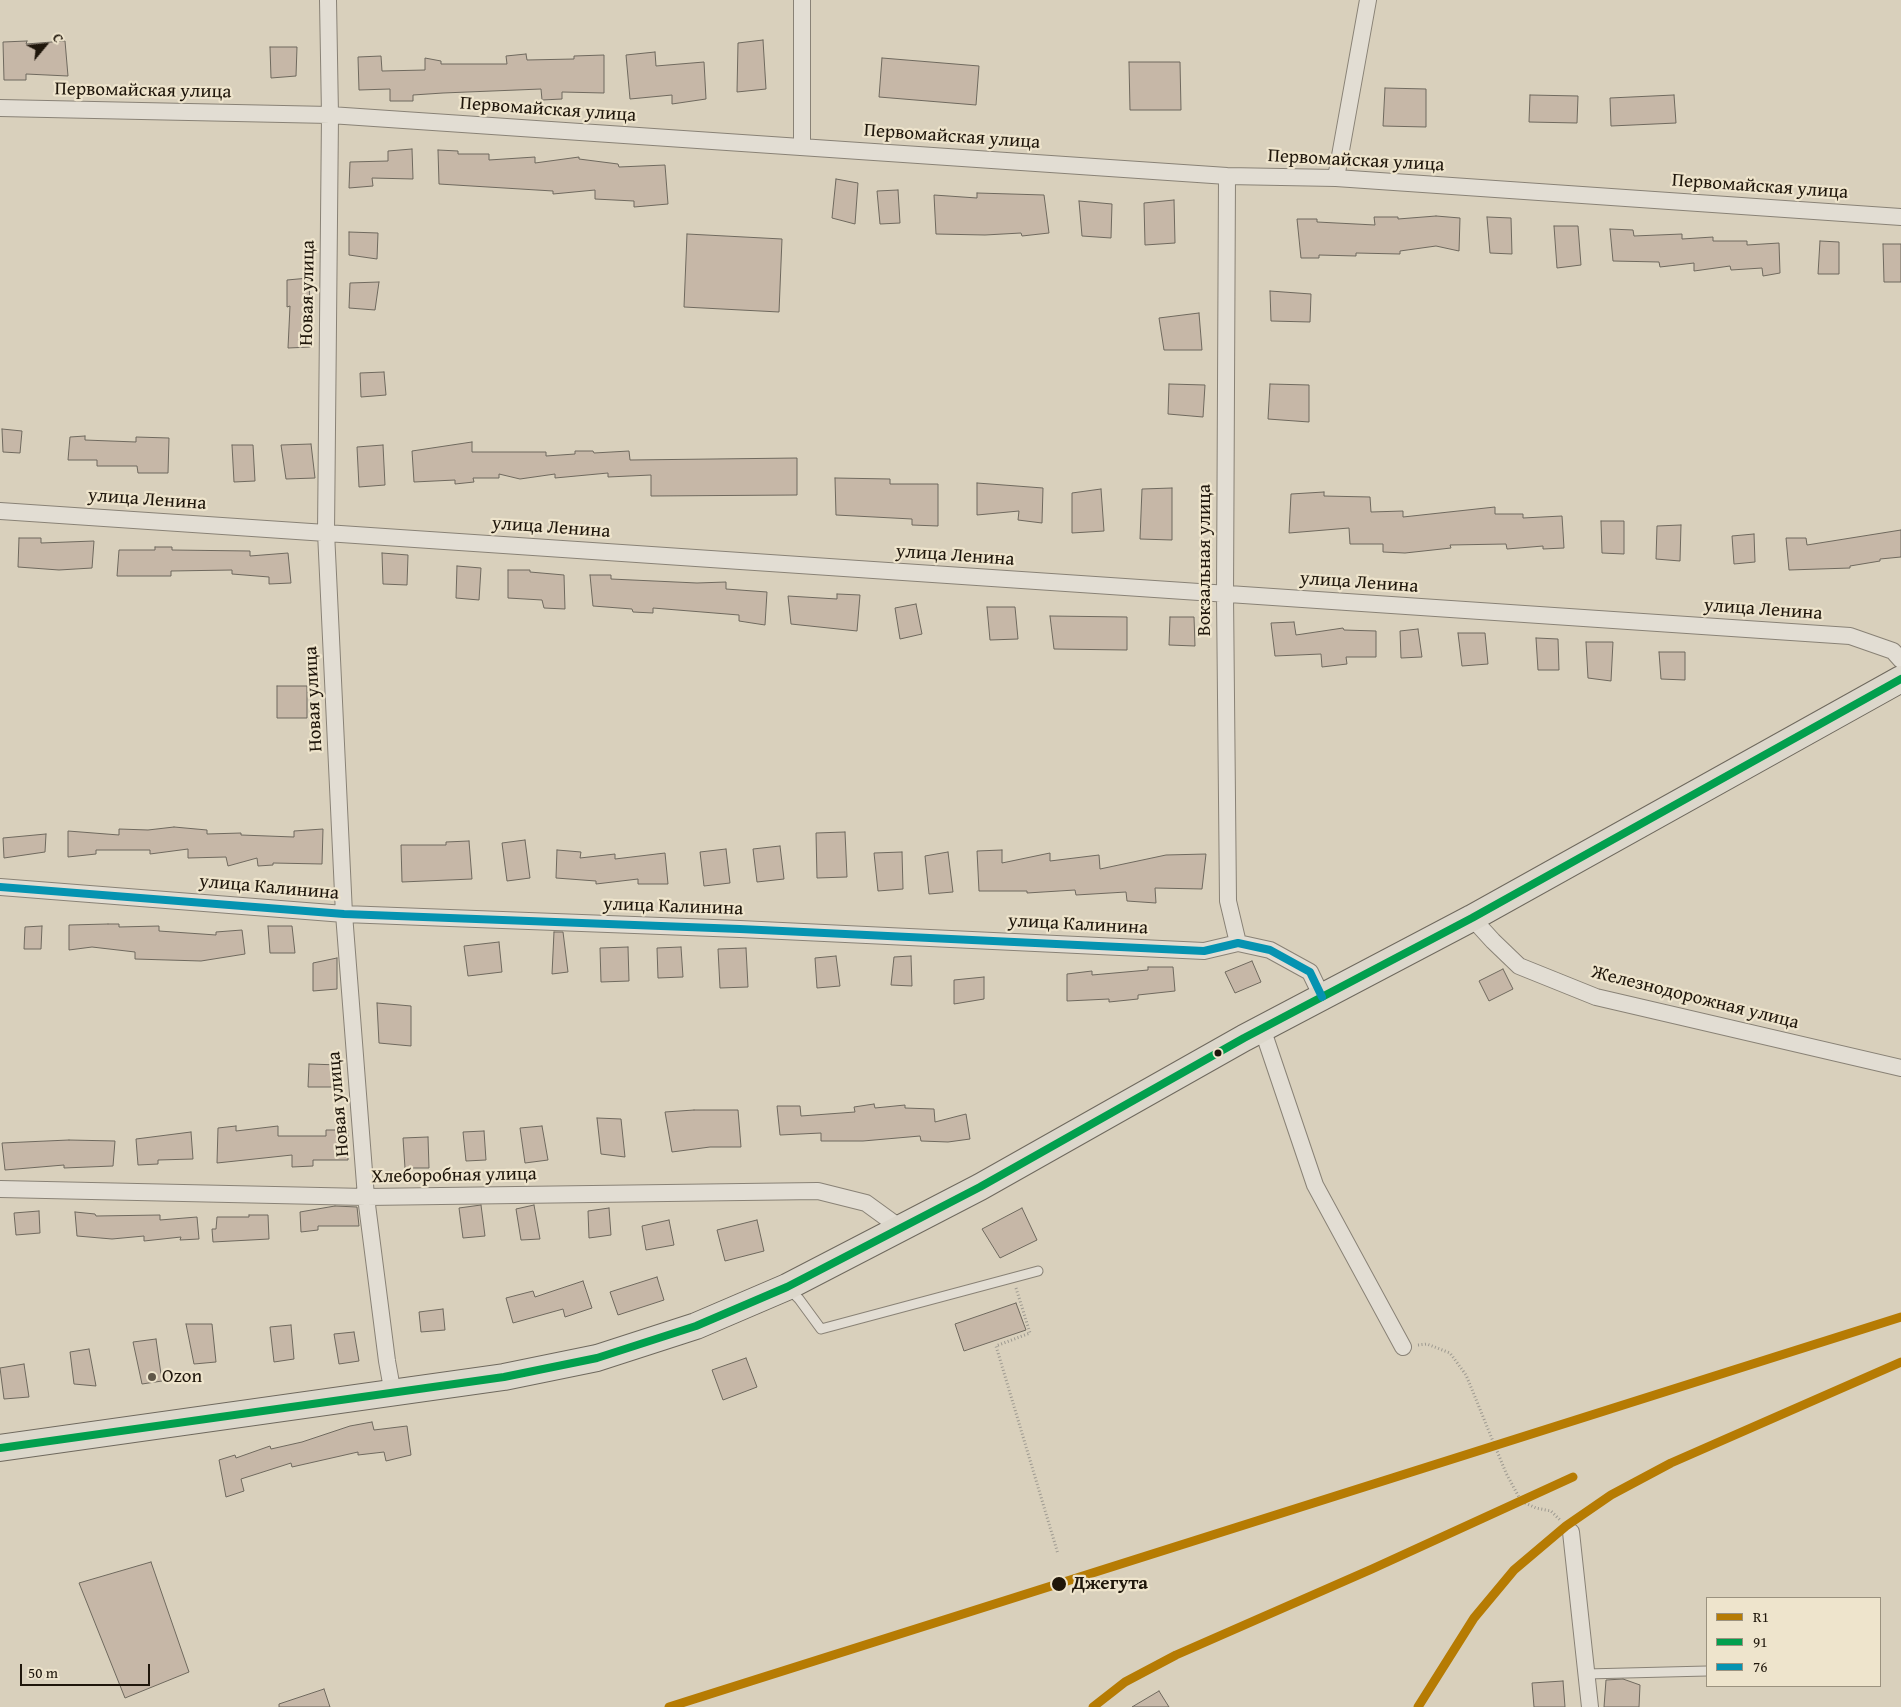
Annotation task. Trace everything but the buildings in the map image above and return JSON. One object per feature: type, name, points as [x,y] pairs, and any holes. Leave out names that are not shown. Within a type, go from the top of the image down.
[{"type":"main road","points":[[0,1448],[504,1377],[597,1358],[696,1326],[786,1287],[858,1251],[899,1227],[980,1187],[1262,1028],[1472,918],[1901,679]]},
{"type":"street","name":"Новая улица","points":[[328,0],[330,115],[326,532],[344,914],[366,1197],[386,1361],[393,1394]]},
{"type":"street","points":[[802,0],[802,147]]},
{"type":"street","points":[[1336,178],[1368,0]]},
{"type":"street","name":"Первомайская улица","points":[[0,108],[330,115],[1227,176],[1336,178],[1901,217]]},
{"type":"street","name":"Вокзальная улица","points":[[1227,176],[1225,595],[1228,901],[1238,943]]},
{"type":"street","name":"улица Ленина","points":[[0,511],[1850,636],[1893,651],[1901,660]]},
{"type":"street","name":"улица Калинина","points":[[0,887],[344,914],[1204,951],[1238,943],[1270,950],[1310,972],[1322,997]]},
{"type":"street","name":"Железнодорожная улица","points":[[1472,918],[1519,966],[1596,997],[1901,1068]]},
{"type":"street","points":[[1262,1028],[1315,1185],[1403,1347]]},
{"type":"street","name":"Хлеборобная улица","points":[[0,1189],[366,1197],[818,1191],[866,1203],[899,1227]]},
{"type":"street","points":[[1571,1532],[1590,1707]]},
{"type":"lane","points":[[786,1287],[799,1299],[822,1329],[1038,1271]]},
{"type":"lane","points":[[1586,1674],[1706,1670]]},
{"type":"path","points":[[1013,1278],[1030,1333],[996,1346],[1058,1554]]},
{"type":"path","points":[[1403,1347],[1427,1344],[1450,1353],[1466,1375],[1506,1473],[1521,1501],[1536,1508],[1551,1511],[1571,1532]]},
{"type":"transit line","name":"91","points":[[0,1448],[504,1377],[597,1358],[696,1326],[787,1287],[980,1187],[1244,1038],[1472,918],[1901,679]]},
{"type":"transit line","name":"76","points":[[0,887],[344,914],[740,929],[1204,951],[1238,943],[1270,950],[1310,972],[1322,997]]},
{"type":"transit line","name":"R1","points":[[669,1707],[1901,1317]]},
{"type":"transit line","name":"R1","points":[[1418,1707],[1474,1618],[1514,1570],[1566,1526],[1611,1495],[1671,1463],[1901,1362]]},
{"type":"transit line","name":"R1","points":[[1093,1707],[1125,1682],[1176,1655],[1372,1569],[1573,1477]]},
{"type":"place","name":"Ozon","points":[[152,1377]]},
{"type":"place","name":"Джегута","points":[[1059,1584]]}]
